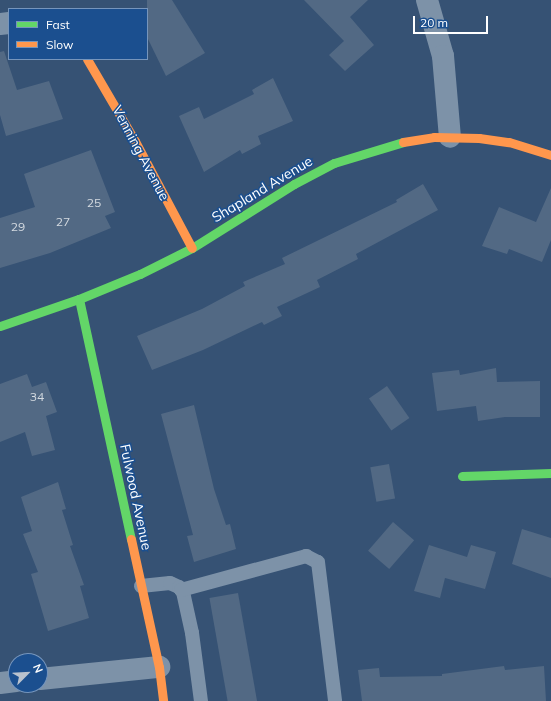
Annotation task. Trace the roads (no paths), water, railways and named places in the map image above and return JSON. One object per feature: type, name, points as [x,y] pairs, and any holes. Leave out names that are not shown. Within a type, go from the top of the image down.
[{"type":"street","points":[[427,0],[443,56],[450,137]]},
{"type":"street","name":"Venning Avenue","points":[[88,60],[135,141],[192,248]]},
{"type":"street","name":"Shapland Avenue","points":[[0,326],[79,299],[140,274],[192,248],[294,184],[334,164],[389,145],[419,138],[450,137],[509,142],[551,155]]},
{"type":"street","name":"Fulwood Avenue","points":[[79,299],[159,667],[163,701]]},
{"type":"street","points":[[462,476],[551,473]]},
{"type":"street","points":[[48,678],[159,667]]},
{"type":"lane","points":[[181,590],[306,556],[318,562],[335,701]]},
{"type":"lane","points":[[141,586],[170,583],[181,590],[192,633],[202,701]]}]
